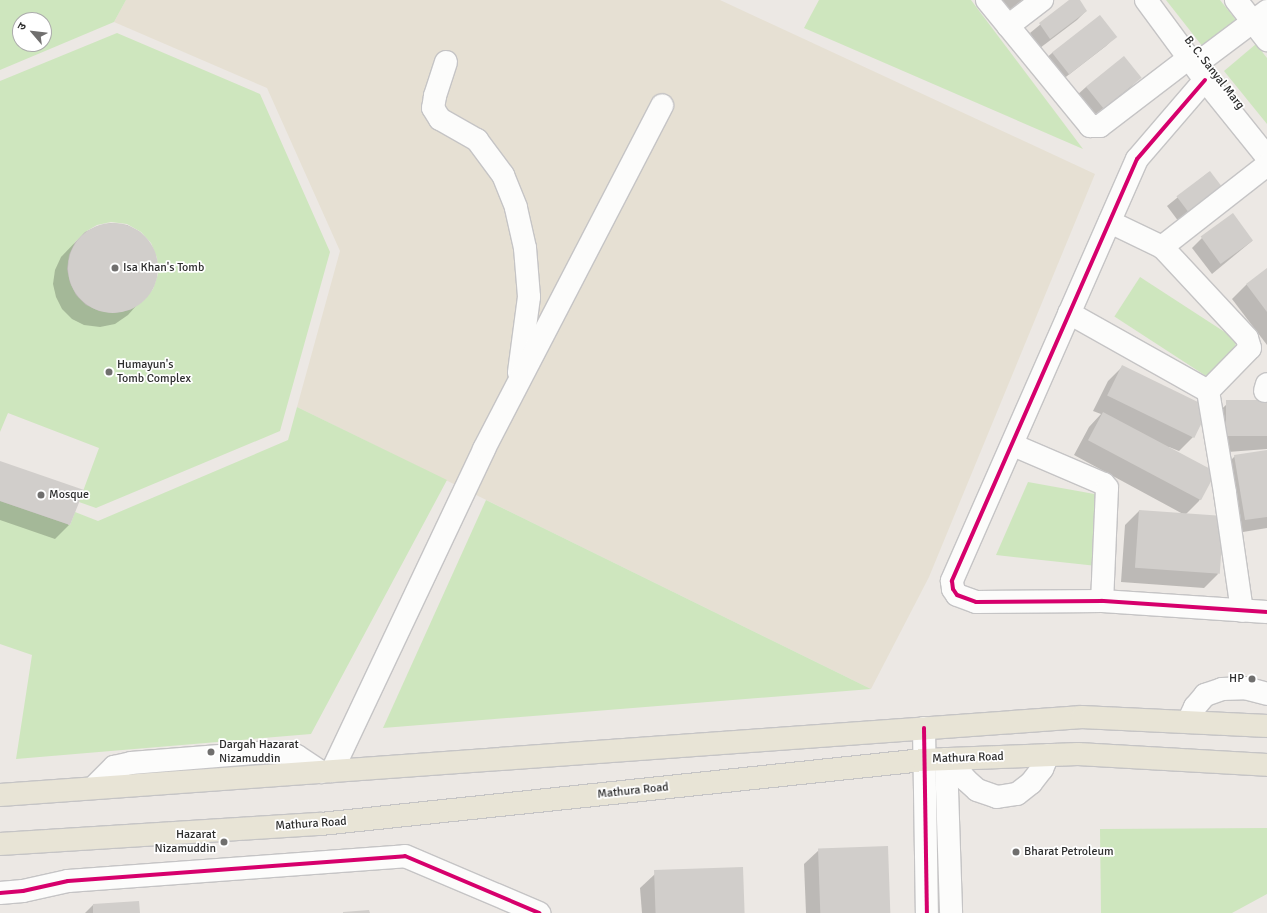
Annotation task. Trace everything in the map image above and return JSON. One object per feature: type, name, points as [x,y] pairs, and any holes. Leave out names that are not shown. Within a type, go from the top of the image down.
[{"type":"main road","points":[[0,795],[1082,717],[1267,726]]},
{"type":"main road","name":"Mathura Road","points":[[0,844],[321,824],[923,760],[1078,754],[1267,765]]},
{"type":"street","points":[[987,0],[1085,122],[1090,126],[1095,127],[1100,126],[1197,68],[1260,17]]},
{"type":"street","points":[[1008,26],[1042,0]]},
{"type":"street","name":"B. C. Sanyal Marg","points":[[1146,0],[1267,157]]},
{"type":"street","points":[[1236,0],[1260,17],[1267,40]]},
{"type":"street","points":[[446,62],[435,96],[433,108],[440,119],[477,140],[503,175],[516,208],[525,248],[529,297],[517,387]]},
{"type":"street","points":[[1197,68],[1137,159],[1013,445],[952,581],[953,589],[957,595],[964,599],[976,602],[1102,601],[1267,612]]},
{"type":"street","points":[[327,771],[484,449],[662,105]]},
{"type":"street","points":[[1162,247],[1267,165]]},
{"type":"street","points":[[1110,222],[1162,247],[1247,338],[1250,348],[1208,391]]},
{"type":"street","points":[[1069,313],[1208,391]]},
{"type":"street","points":[[1208,391],[1223,478],[1242,611]]},
{"type":"street","points":[[1013,445],[1104,484],[1107,488],[1102,601]]},
{"type":"street","points":[[1188,722],[1195,707],[1205,695],[1222,689],[1245,688],[1267,694]]},
{"type":"street","points":[[924,728],[923,760],[927,913]]},
{"type":"street","points":[[951,759],[971,785],[977,790],[996,797],[1017,794],[1031,783],[1042,769],[1048,755]]},
{"type":"street","points":[[951,759],[951,913]]},
{"type":"street","points":[[0,892],[23,892],[68,881],[405,856],[539,913]]},
{"type":"shaded area","points":[[126,0],[720,0],[1095,174],[929,577],[871,689],[297,407],[340,251],[267,88],[114,22]]},
{"type":"green space","points":[[0,0],[126,0],[114,22],[52,48],[52,12],[12,12],[12,52],[43,52],[0,70]]},
{"type":"green space","points":[[819,0],[971,0],[1083,149],[804,28]]},
{"type":"green space","points":[[1166,0],[1220,0],[1236,20],[1203,47]]},
{"type":"green space","points":[[117,33],[260,94],[330,252],[280,431],[96,508],[79,502],[99,448],[8,413],[0,432],[0,81]],"holes":[[[111,222],[127,224],[141,232],[151,243],[157,258],[158,274],[153,289],[143,301],[130,310],[115,313],[99,311],[86,305],[76,295],[70,283],[67,269],[69,255],[75,242],[85,232],[97,225]]]},
{"type":"green space","points":[[1256,44],[1267,58],[1267,124],[1224,71]]},
{"type":"green space","points":[[1140,277],[1238,341],[1213,380],[1114,316]]},
{"type":"green space","points":[[297,407],[447,480],[311,734],[16,759],[32,655],[0,644],[0,501],[70,525],[75,512],[98,521],[288,440]]},
{"type":"green space","points":[[1028,482],[1100,495],[1097,566],[996,555]]},
{"type":"green space","points":[[486,500],[871,689],[383,728]]},
{"type":"green space","points":[[1267,828],[1267,894],[1232,913],[1101,913],[1100,829]]},
{"type":"building","points":[[1069,0],[1080,0],[1087,11],[1050,39],[1039,23]]},
{"type":"building","points":[[1100,15],[1117,37],[1069,75],[1052,53]]},
{"type":"building","points":[[1124,56],[1142,78],[1104,109],[1086,87]]},
{"type":"building","points":[[1210,171],[1226,192],[1192,217],[1176,196]]},
{"type":"building","points":[[1233,213],[1253,241],[1221,264],[1201,237]]},
{"type":"building","name":"Isa Khan's Tomb","points":[[113,223],[130,226],[145,236],[155,251],[158,268],[155,285],[145,300],[130,310],[113,313],[96,310],[81,300],[71,285],[68,268],[71,251],[81,236],[96,226]]},
{"type":"building","points":[[1267,268],[1267,312],[1246,284]]},
{"type":"building","points":[[1122,365],[1209,408],[1194,438],[1107,396]]},
{"type":"building","points":[[1226,400],[1267,400],[1267,436],[1226,436]]},
{"type":"building","points":[[1103,412],[1216,472],[1201,500],[1088,440]]},
{"type":"building","points":[[1267,450],[1267,517],[1245,520],[1234,455]]},
{"type":"building","name":"Mosque","points":[[0,461],[84,490],[70,525],[0,501]]},
{"type":"building","points":[[1139,510],[1224,516],[1220,574],[1135,568]]},
{"type":"building","points":[[888,846],[890,913],[820,913],[818,848]]},
{"type":"building","points":[[743,867],[745,913],[656,913],[654,870]]},
{"type":"building","points":[[139,901],[140,913],[93,913],[93,904]]},
{"type":"building","points":[[369,910],[370,913],[343,913],[343,912]]},
{"type":"cycle path","points":[[1205,80],[1137,159],[952,581],[953,589],[957,595],[976,602],[1102,601],[1267,612]]},
{"type":"cycle path","points":[[924,728],[927,913]]},
{"type":"cycle path","points":[[0,893],[23,891],[68,881],[405,856],[539,913]]},
{"type":"place","name":"Isa Khan's Tomb","points":[[115,268]]},
{"type":"place","name":"Humayun's Tomb Complex","points":[[109,372]]},
{"type":"place","name":"Mosque","points":[[41,495]]},
{"type":"place","name":"HP","points":[[1252,679]]},
{"type":"place","name":"Dargah Hazarat Nizamuddin","points":[[211,752]]},
{"type":"place","name":"Hazarat Nizamuddin","points":[[224,842]]},
{"type":"place","name":"Bharat Petroleum","points":[[1016,852]]}]
